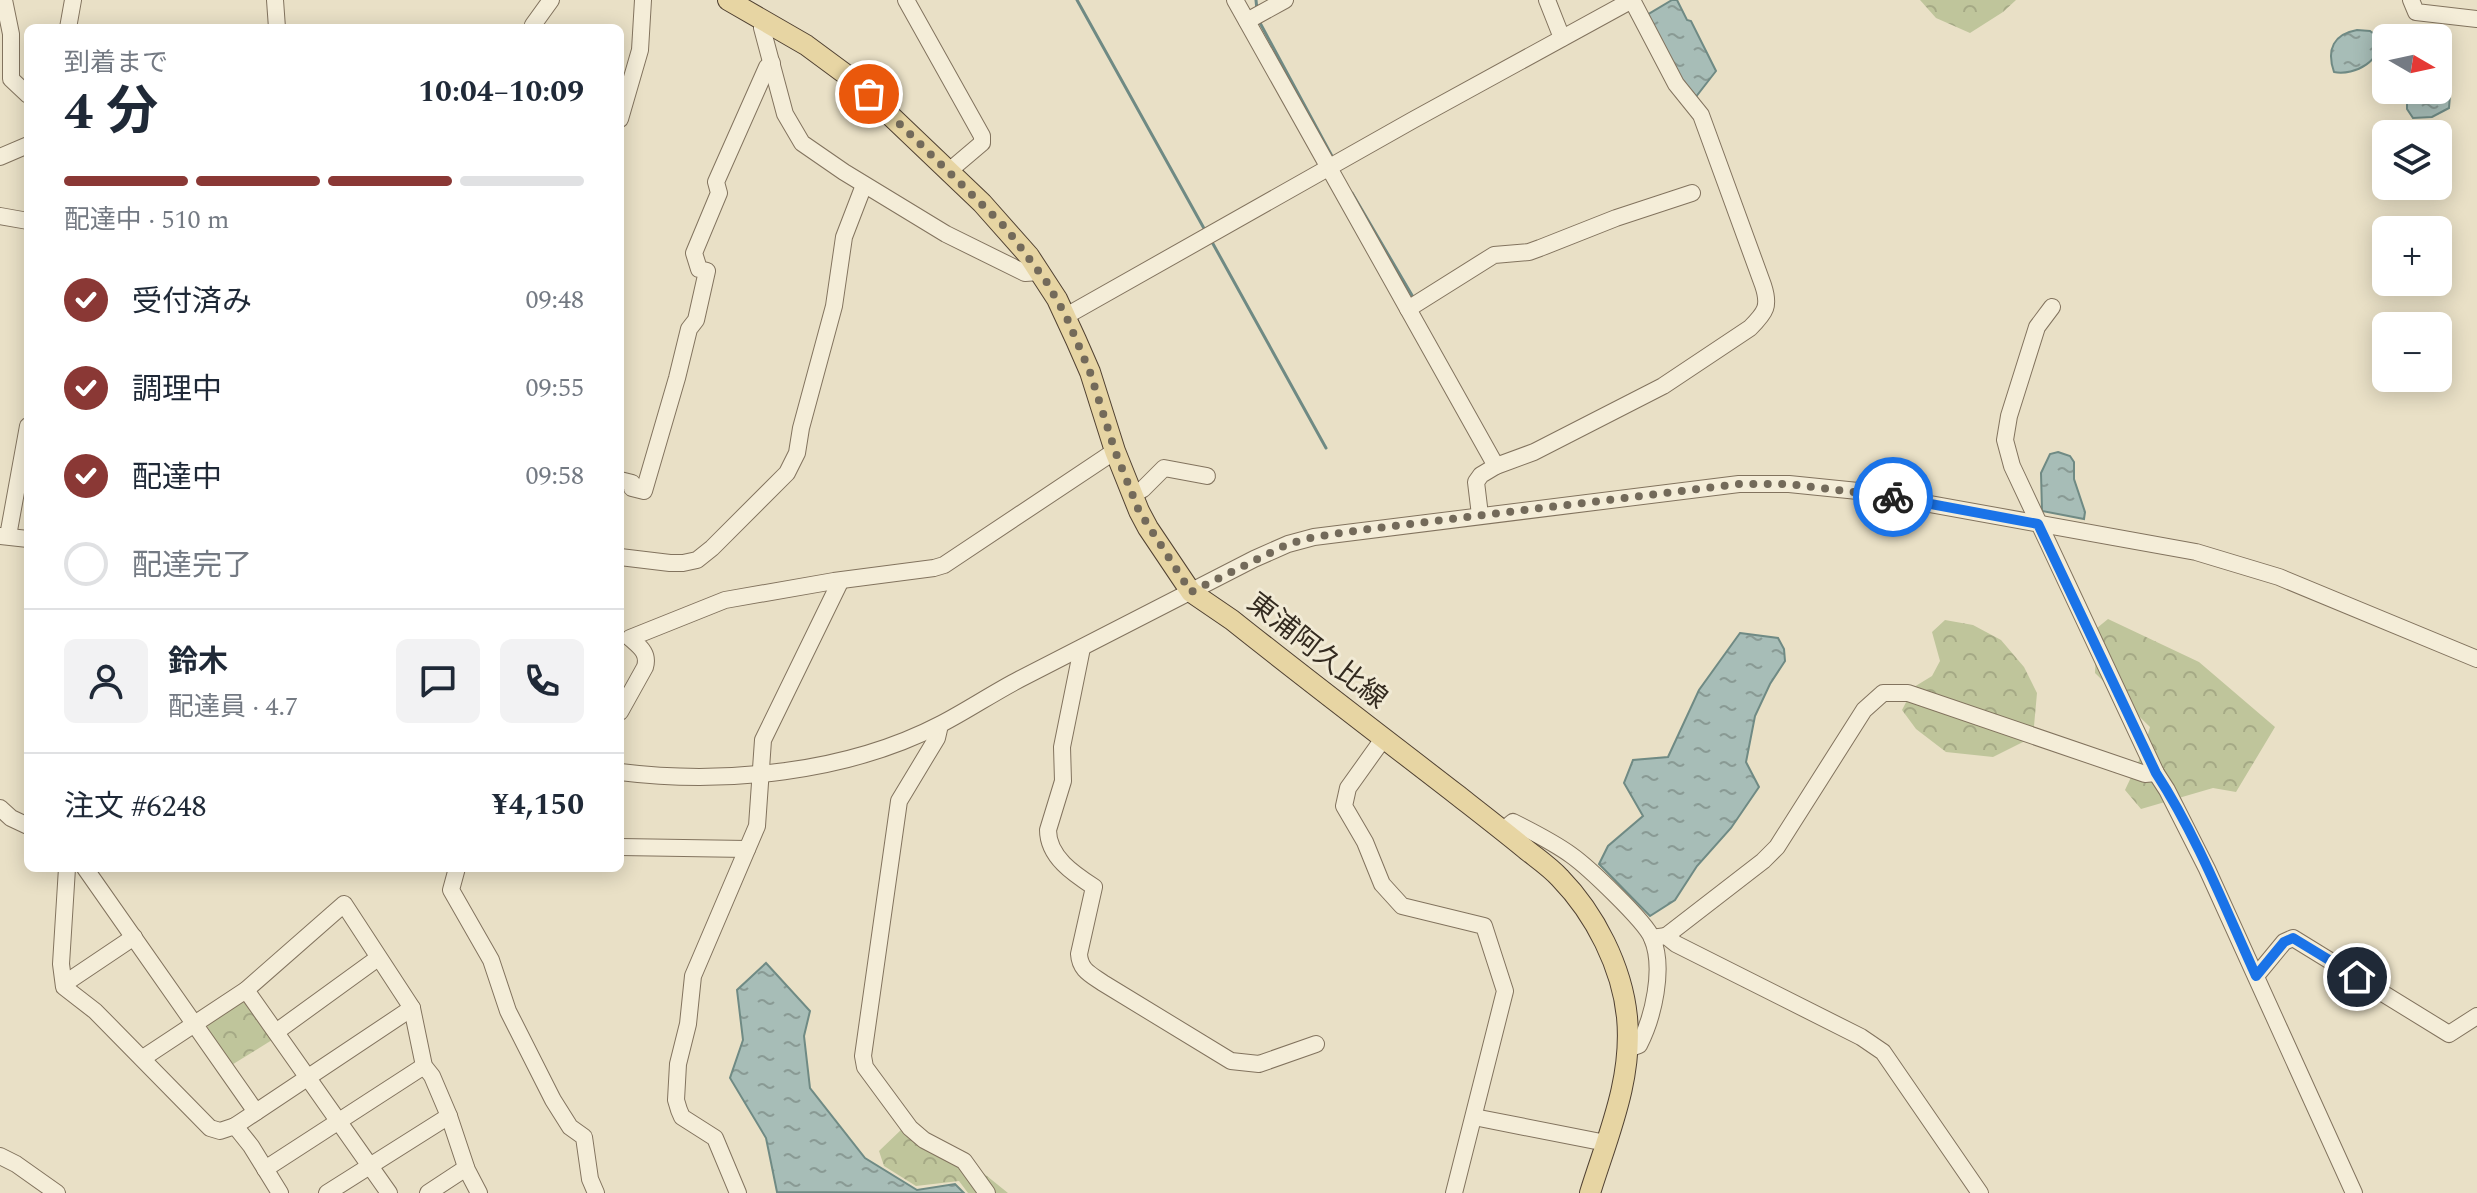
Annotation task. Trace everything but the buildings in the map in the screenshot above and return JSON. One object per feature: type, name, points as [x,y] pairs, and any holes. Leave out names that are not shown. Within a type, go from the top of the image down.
[{"type":"main road","name":"東浦阿久比線","points":[[736,2],[806,45],[852,79],[1006,228],[1040,272],[1066,316],[1090,372],[1132,495],[1148,528],[1191,592],[1232,620],[1502,831],[1558,876],[1573,893],[1606,943],[1623,992],[1628,1049],[1622,1091],[1590,1193]]},
{"type":"street","points":[[4,0],[11,34],[11,79],[24,91]]},
{"type":"street","points":[[69,24],[73,0]]},
{"type":"street","points":[[275,0],[277,24]]},
{"type":"street","points":[[534,24],[551,0]]},
{"type":"street","points":[[624,105],[640,50],[643,0]]},
{"type":"street","points":[[906,0],[982,136],[982,143],[949,171]]},
{"type":"street","points":[[1235,0],[1496,466]]},
{"type":"street","points":[[1247,21],[1285,0]]},
{"type":"street","points":[[1547,0],[1562,38]]},
{"type":"street","points":[[1066,316],[1632,0],[1676,84],[1701,115],[1755,260],[1767,298],[1766,308],[1750,328],[1663,386],[1534,452],[1481,475],[1476,482],[1480,515]]},
{"type":"street","points":[[2411,0],[2416,12],[2477,19]]},
{"type":"street","points":[[764,20],[762,28],[785,114],[795,135],[809,149],[920,220],[1025,273],[1040,272]]},
{"type":"street","points":[[624,481],[632,483],[632,488],[644,491],[689,329],[696,320],[707,271],[699,269],[694,253],[719,193],[716,182],[767,67],[772,63]]},
{"type":"street","points":[[0,157],[24,147]]},
{"type":"street","points":[[624,557],[670,563],[697,560],[787,473],[797,453],[831,319],[844,237],[864,185]]},
{"type":"street","points":[[1408,309],[1494,255],[1540,248],[1692,193]]},
{"type":"street","points":[[0,216],[24,220]]},
{"type":"street","points":[[2052,307],[2037,327],[2009,416],[2005,440],[2012,466],[2156,773],[2203,861],[2354,1193]]},
{"type":"street","points":[[24,444],[4,536],[24,538]]},
{"type":"street","points":[[624,705],[647,659],[643,649],[630,638],[725,600],[944,565],[1115,451]]},
{"type":"street","points":[[1132,495],[1143,489],[1164,468],[1207,476]]},
{"type":"street","points":[[624,772],[690,778],[762,774],[822,765],[900,742],[940,725],[993,693],[1254,559],[1314,537],[1739,484],[1789,484],[1858,491],[2174,548],[2230,561],[2279,577],[2477,659]]},
{"type":"street","points":[[738,1193],[715,1138],[682,1117],[676,1100],[676,1079],[688,1024],[693,976],[757,826],[763,740],[840,582]]},
{"type":"street","points":[[1082,648],[1062,747],[1063,781],[1048,830],[1048,838],[1064,865],[1094,887],[1079,954],[1081,965],[1103,983],[1231,1061],[1259,1064],[1316,1044]]},
{"type":"street","points":[[1659,937],[1763,861],[1777,847],[1864,710],[1883,693],[1908,693],[2145,774],[2156,773]]},
{"type":"street","points":[[940,725],[937,738],[899,801],[863,1056],[865,1067],[910,1128],[924,1140],[964,1161],[987,1193]]},
{"type":"street","points":[[1383,739],[1348,788],[1344,806],[1347,814],[1365,842],[1382,884],[1402,906],[1484,926],[1504,984],[1504,997],[1454,1193]]},
{"type":"street","points":[[0,808],[24,824]]},
{"type":"street","points":[[1502,831],[1513,822],[1573,856],[1659,937],[1861,1037],[1883,1052],[1980,1193]]},
{"type":"street","points":[[624,847],[747,849]]},
{"type":"street","points":[[67,872],[61,964],[64,987],[95,1011],[210,1128],[220,1131],[235,1126],[412,1008]]},
{"type":"street","points":[[88,872],[256,1112]]},
{"type":"street","points":[[456,872],[451,890],[491,960],[508,1011],[553,1100],[570,1127],[584,1137],[590,1179],[596,1193]]},
{"type":"street","points":[[143,1058],[246,990],[344,904],[412,1008],[424,1066],[432,1076],[466,1168],[479,1193]]},
{"type":"street","points":[[64,984],[134,937]]},
{"type":"street","points":[[1628,1049],[1639,1045],[1649,1026],[1658,972],[1659,937]]},
{"type":"street","points":[[2256,976],[2284,942],[2293,938],[2449,1034],[2477,1016]]},
{"type":"street","points":[[276,1032],[378,958]]},
{"type":"street","points":[[246,990],[389,1193]]},
{"type":"street","points":[[265,1169],[424,1066]]},
{"type":"street","points":[[327,1193],[449,1116]]},
{"type":"street","points":[[1474,1117],[1606,1143]]},
{"type":"street","points":[[235,1126],[280,1193]]},
{"type":"street","points":[[0,1156],[57,1193]]},
{"type":"street","points":[[428,1193],[466,1168]]},
{"type":"green space","points":[[1920,0],[2016,0],[1970,33],[1936,18]]},
{"type":"green space","points":[[2108,619],[2199,662],[2275,727],[2236,792],[2213,788],[2141,809],[2125,790],[2143,752],[2150,727],[2095,673],[2097,628]]},
{"type":"green space","points":[[1945,620],[1973,625],[2001,640],[2024,667],[2037,693],[2033,737],[1993,757],[1946,752],[1916,729],[1902,710],[1914,687],[1932,676],[1940,661],[1932,632]]},
{"type":"green space","points":[[244,999],[272,1040],[230,1066],[207,1026]]},
{"type":"green space","points":[[903,1128],[977,1168],[1008,1193],[968,1193],[959,1181],[916,1186],[884,1166],[879,1151]]},
{"type":"water","points":[[1677,0],[1687,20],[1691,21],[1716,71],[1695,98],[1683,86],[1647,15]]},
{"type":"water","points":[[2349,32],[2372,32],[2372,59],[2359,69],[2334,72],[2331,56],[2334,44]]},
{"type":"water","points":[[2407,104],[2449,104],[2449,108],[2432,117],[2413,118]]},
{"type":"water","points":[[2058,452],[2070,456],[2074,462],[2074,479],[2085,512],[2084,519],[2042,511],[2041,473],[2050,454]]},
{"type":"water","points":[[1740,633],[1778,638],[1784,649],[1785,661],[1755,716],[1746,762],[1759,787],[1731,828],[1697,866],[1675,900],[1650,916],[1599,864],[1608,846],[1643,816],[1624,783],[1633,760],[1668,757],[1699,690]]},
{"type":"water","points":[[766,963],[810,1011],[804,1036],[810,1088],[865,1158],[917,1190],[955,1184],[964,1193],[777,1192],[766,1138],[730,1078],[743,1040],[737,990]]},
{"type":"waterway","points":[[1077,0],[1206,232]]},
{"type":"waterway","points":[[1256,0],[1257,10]]},
{"type":"waterway","points":[[1259,21],[1333,158]]},
{"type":"waterway","points":[[1352,193],[1413,297]]},
{"type":"waterway","points":[[1212,242],[1326,448]]},
{"type":"way so far","points":[[869,94],[1006,228],[1046,281],[1066,316],[1090,372],[1115,451],[1139,511],[1191,592],[1288,544],[1361,530],[1739,484],[1789,484],[1893,497]]},
{"type":"route","points":[[1893,497],[2038,524],[2256,976],[2284,942],[2293,938],[2357,977]]}]
